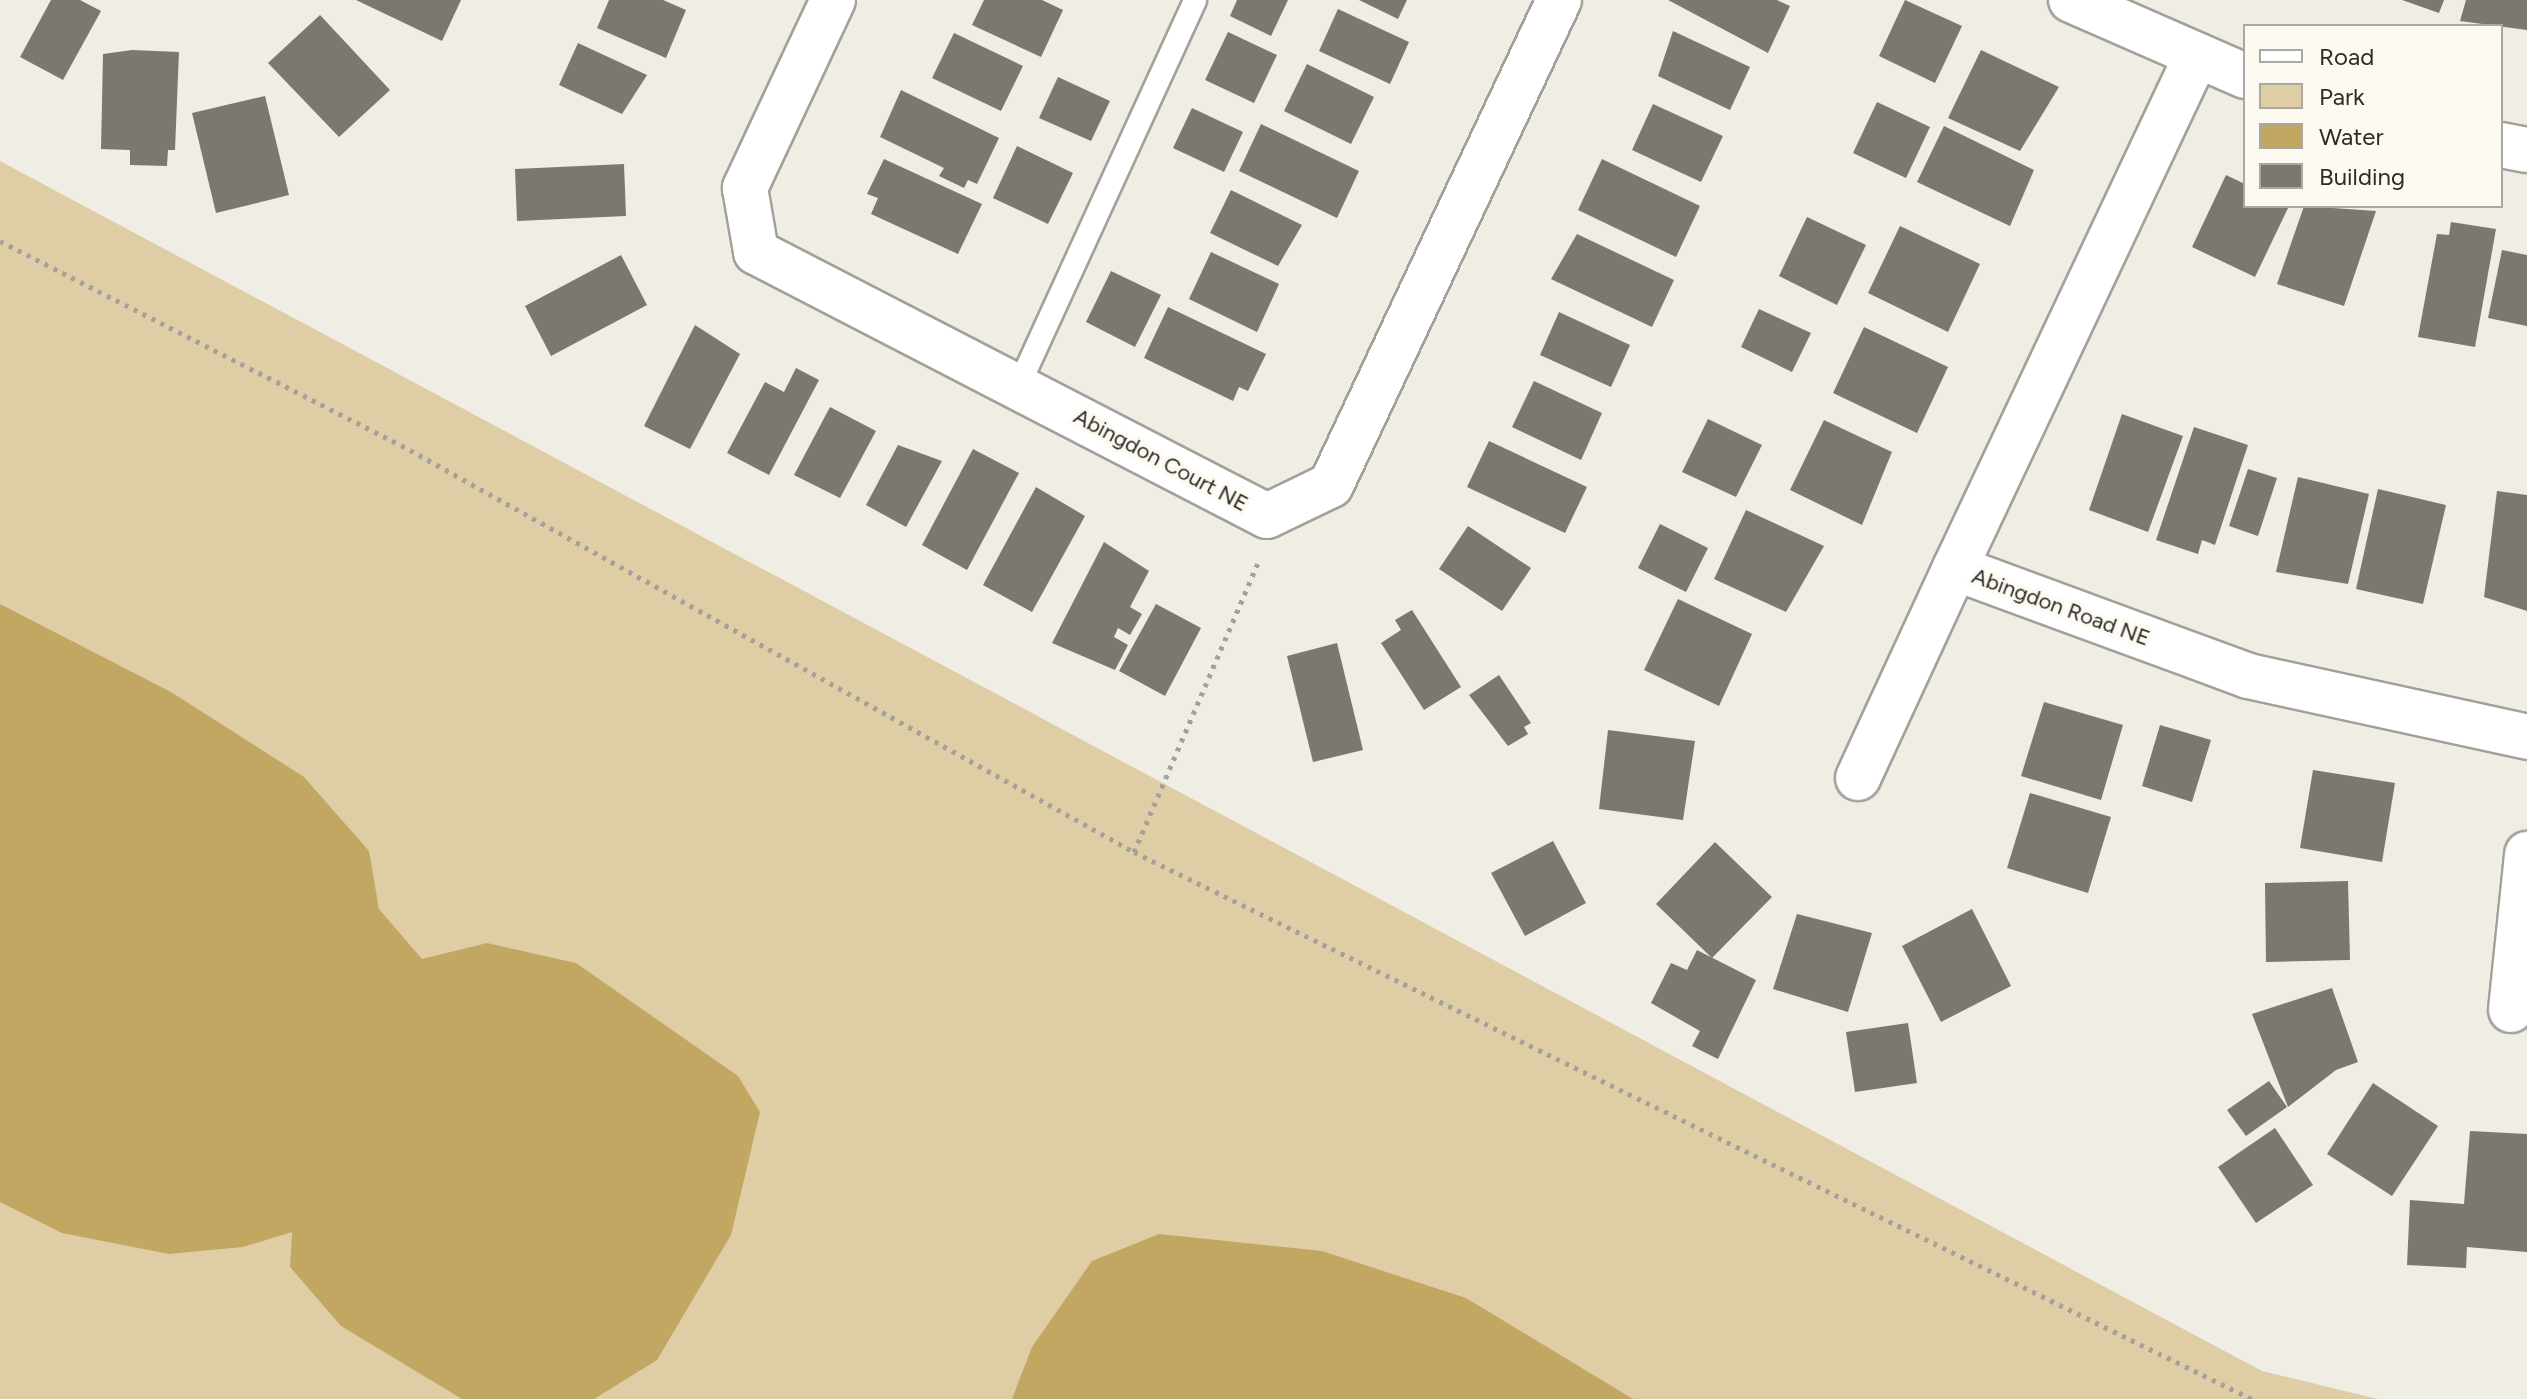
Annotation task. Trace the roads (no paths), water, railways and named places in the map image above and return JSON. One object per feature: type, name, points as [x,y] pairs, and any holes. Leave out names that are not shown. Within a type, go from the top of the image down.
[{"type":"street","name":"Abingdon Court NE","points":[[833,0],[745,188],[756,252],[1019,385],[1267,516],[1331,485],[1559,0]]},
{"type":"street","points":[[2071,0],[2195,59],[2243,75]]},
{"type":"street","name":"Abingdon Road NE","points":[[2195,59],[1955,568],[2248,676],[2527,737]]},
{"type":"street","points":[[2503,145],[2527,150]]},
{"type":"street","points":[[1858,778],[1955,568]]},
{"type":"street","points":[[2511,1010],[2527,854]]},
{"type":"lane","points":[[1019,385],[1195,0]]},
{"type":"water","points":[[0,604],[171,692],[304,777],[369,851],[379,909],[422,959],[487,943],[576,963],[738,1076],[760,1112],[731,1235],[657,1360],[594,1399],[462,1399],[341,1326],[290,1267],[292,1232],[243,1247],[169,1254],[62,1233],[0,1202]]},
{"type":"water","points":[[1159,1234],[1322,1251],[1466,1298],[1633,1399],[1012,1399],[1032,1347],[1092,1261]]}]
